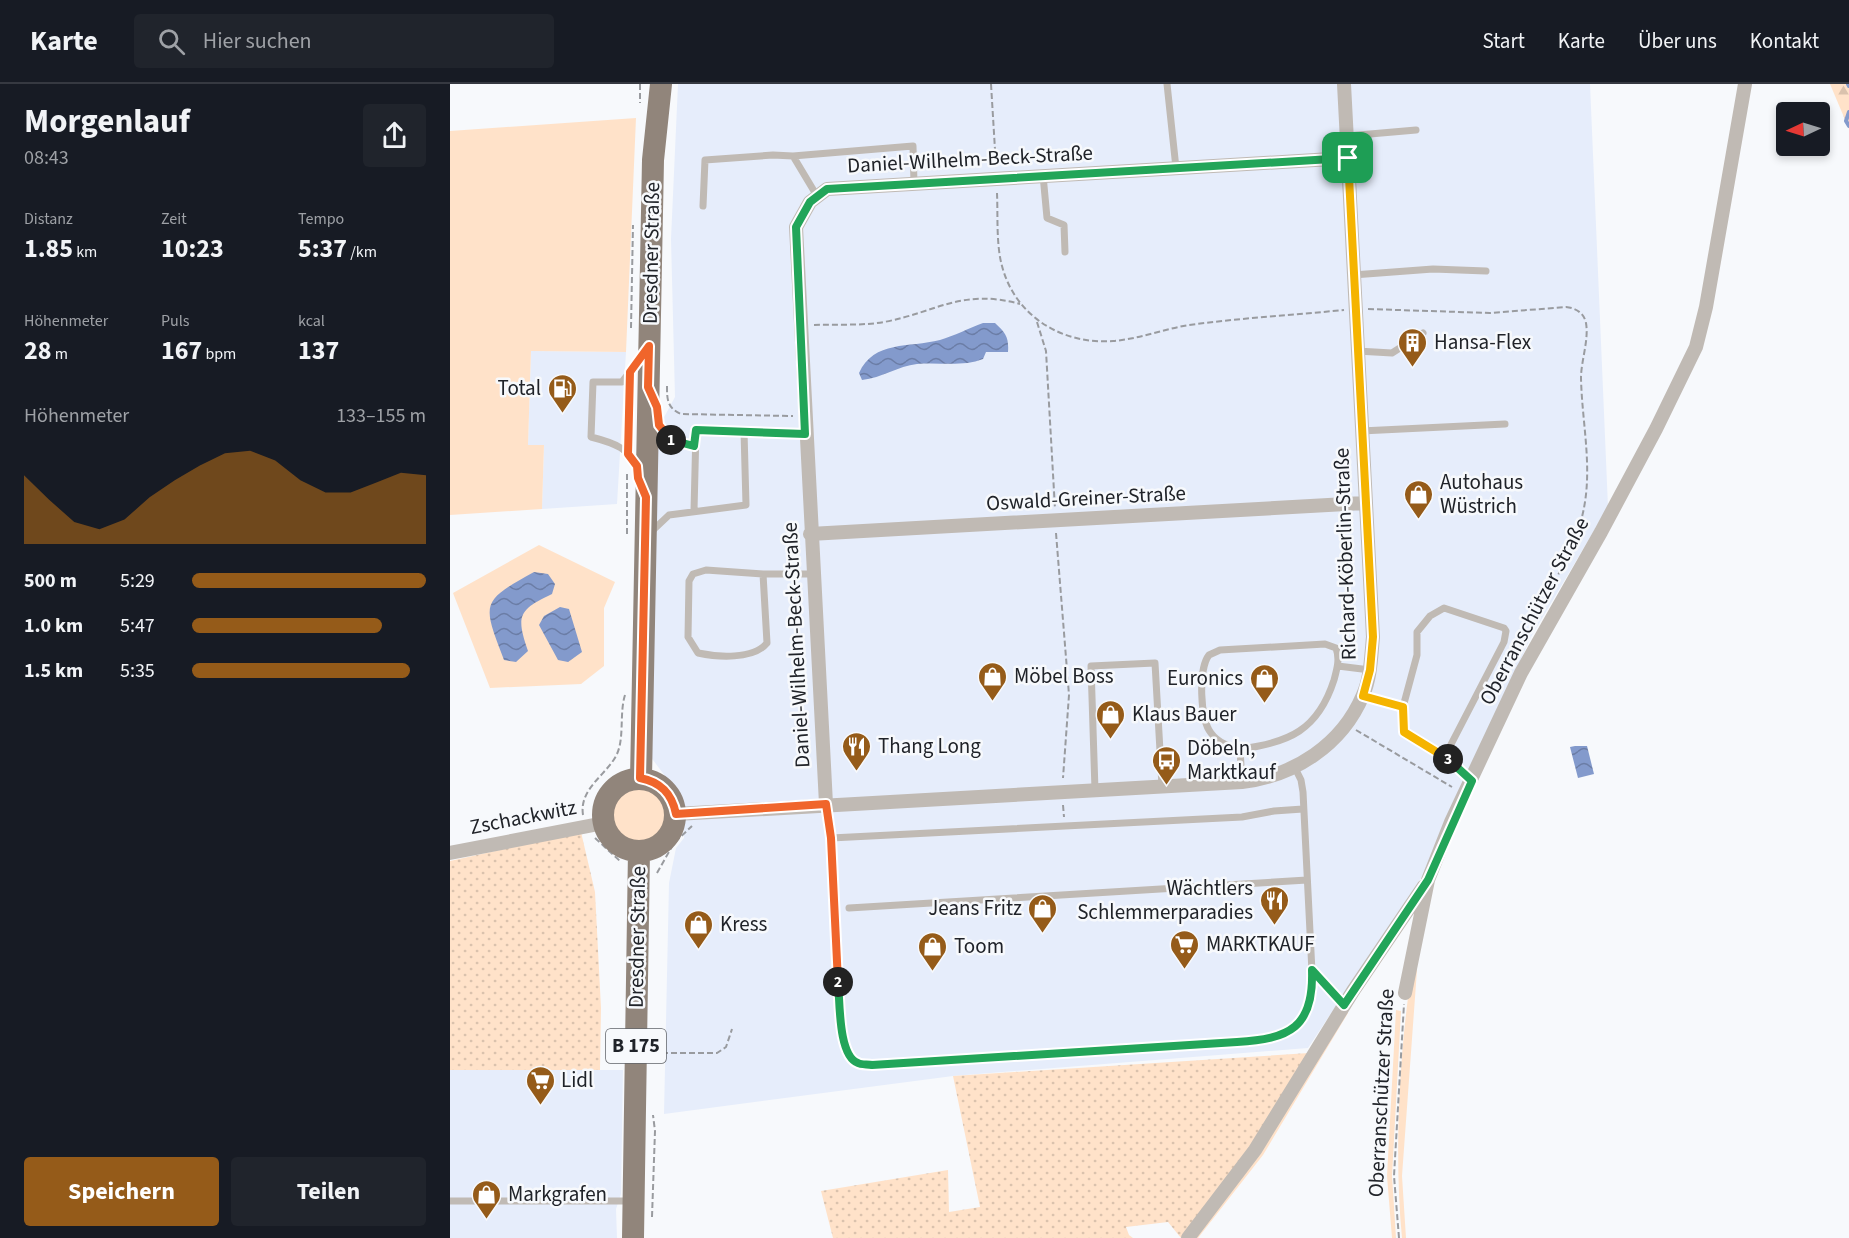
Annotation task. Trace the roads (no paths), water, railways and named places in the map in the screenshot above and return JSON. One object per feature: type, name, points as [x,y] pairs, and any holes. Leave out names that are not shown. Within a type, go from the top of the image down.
[{"type":"main road","name":"Dresdner Straße","points":[[653,84],[651,122],[653,160]]},
{"type":"main road","name":"Dresdner Straße","points":[[640,778],[637,540],[646,497],[658,382],[640,342],[653,160],[661,84]]},
{"type":"main road","points":[[595,824],[603,813],[610,793],[627,781],[640,778],[657,783],[665,789],[671,797],[676,814]]},
{"type":"main road","name":"Dresdner Straße","points":[[631,860],[660,845],[668,837],[676,814]]},
{"type":"main road","name":"Dresdner Straße","points":[[595,824],[609,835],[631,860],[633,1233]]},
{"type":"street","name":"Richard-Köberlin-Straße","points":[[676,814],[1242,782],[1258,780],[1294,768],[1324,748],[1346,723],[1363,696],[1370,670],[1373,637],[1364,503],[1344,84]]},
{"type":"street","name":"Oberranschützer Straße","points":[[1405,993],[1428,880],[1465,794],[1521,673],[1634,470],[1696,347],[1712,274],[1745,84]]},
{"type":"street","name":"Daniel-Wilhelm-Beck-Straße","points":[[826,804],[810,534],[796,227],[810,202],[827,189],[1348,158]]},
{"type":"street","name":"Oswald-Greiner-Straße","points":[[810,534],[1364,503]]},
{"type":"street","name":"Zschackwitz","points":[[450,853],[595,824]]},
{"type":"street","points":[[1188,1238],[1255,1150],[1344,1005],[1428,880]]},
{"type":"lane","points":[[1167,84],[1176,168]]},
{"type":"lane","points":[[1347,136],[1416,130]]},
{"type":"lane","points":[[703,206],[705,160],[773,155],[793,156],[913,146],[914,183]]},
{"type":"lane","points":[[793,156],[817,196]]},
{"type":"lane","points":[[1043,175],[1047,218],[1064,225],[1065,252]]},
{"type":"lane","points":[[1353,275],[1433,270],[1486,271]]},
{"type":"lane","points":[[1358,351],[1392,353],[1423,333]]},
{"type":"lane","points":[[640,342],[622,382],[593,382],[591,437],[616,443],[628,454],[637,466],[638,478],[646,497]]},
{"type":"lane","points":[[658,382],[659,425],[674,442],[694,446]]},
{"type":"lane","points":[[1361,431],[1505,424]]},
{"type":"lane","points":[[694,511],[696,430],[805,434]]},
{"type":"lane","points":[[637,540],[669,515],[746,505],[744,431]]},
{"type":"lane","points":[[763,574],[767,643],[764,647],[753,652],[727,656],[698,653],[692,648],[688,637],[690,581],[693,574],[706,570],[763,574],[813,574]]},
{"type":"lane","points":[[1445,756],[1504,642],[1506,631],[1504,628],[1451,608],[1444,608],[1430,616],[1417,632],[1417,656],[1403,707],[1404,732],[1445,756],[1472,781]]},
{"type":"lane","points":[[1325,644],[1336,648],[1338,666],[1319,713],[1300,732],[1271,744],[1240,749],[1216,739],[1206,726],[1202,675],[1209,655],[1220,650],[1325,644]]},
{"type":"lane","points":[[1095,790],[1091,666],[1155,663],[1162,786]]},
{"type":"lane","points":[[1338,666],[1370,670]]},
{"type":"lane","points":[[1363,696],[1403,707]]},
{"type":"lane","points":[[1240,749],[1242,782]]},
{"type":"lane","points":[[826,804],[831,838],[842,1036],[847,1054],[856,1063],[872,1065],[1237,1042],[1279,1037],[1294,1027],[1306,1013],[1313,992],[1301,780],[1294,768]]},
{"type":"lane","points":[[831,838],[1242,817],[1303,809]]},
{"type":"lane","points":[[849,908],[1307,880]]},
{"type":"lane","points":[[450,1201],[634,1201]]},
{"type":"water","points":[[983,323],[995,323],[1002,330],[1007,339],[1008,352],[986,352],[983,359],[967,363],[910,365],[862,380],[859,373],[866,362],[883,350],[940,340]]},
{"type":"water","points":[[534,572],[548,574],[555,584],[552,594],[532,605],[523,615],[522,630],[528,651],[516,662],[504,660],[492,627],[490,606],[503,591]]},
{"type":"water","points":[[560,607],[569,609],[582,652],[568,662],[558,660],[539,625],[544,616]]},
{"type":"water","points":[[1587,746],[1594,774],[1578,778],[1570,747]]},
{"type":"waterway","points":[[1849,112],[1846,121],[1849,126]]},
{"type":"place","name":"Hansa-Flex","points":[[1413,368]]},
{"type":"place","name":"Total","points":[[562,414]]},
{"type":"place","name":"Autohaus Wüstrich","points":[[1419,520]]},
{"type":"place","name":"Möbel Boss","points":[[993,702]]},
{"type":"place","name":"Euronics","points":[[1264,704]]},
{"type":"place","name":"Klaus Bauer","points":[[1111,740]]},
{"type":"place","name":"Thang Long","points":[[857,772]]},
{"type":"place","name":"Döbeln, Marktkauf","points":[[1166,786]]},
{"type":"place","name":"Wächtlers Schlemmerparadies","points":[[1274,926]]},
{"type":"place","name":"Jeans Fritz","points":[[1043,934]]},
{"type":"place","name":"Kress","points":[[699,950]]},
{"type":"place","name":"MARKTKAUF","points":[[1185,970]]},
{"type":"place","name":"Toom","points":[[933,972]]},
{"type":"place","name":"Lidl","points":[[540,1106]]},
{"type":"place","name":"Markgrafen","points":[[487,1220]]}]
